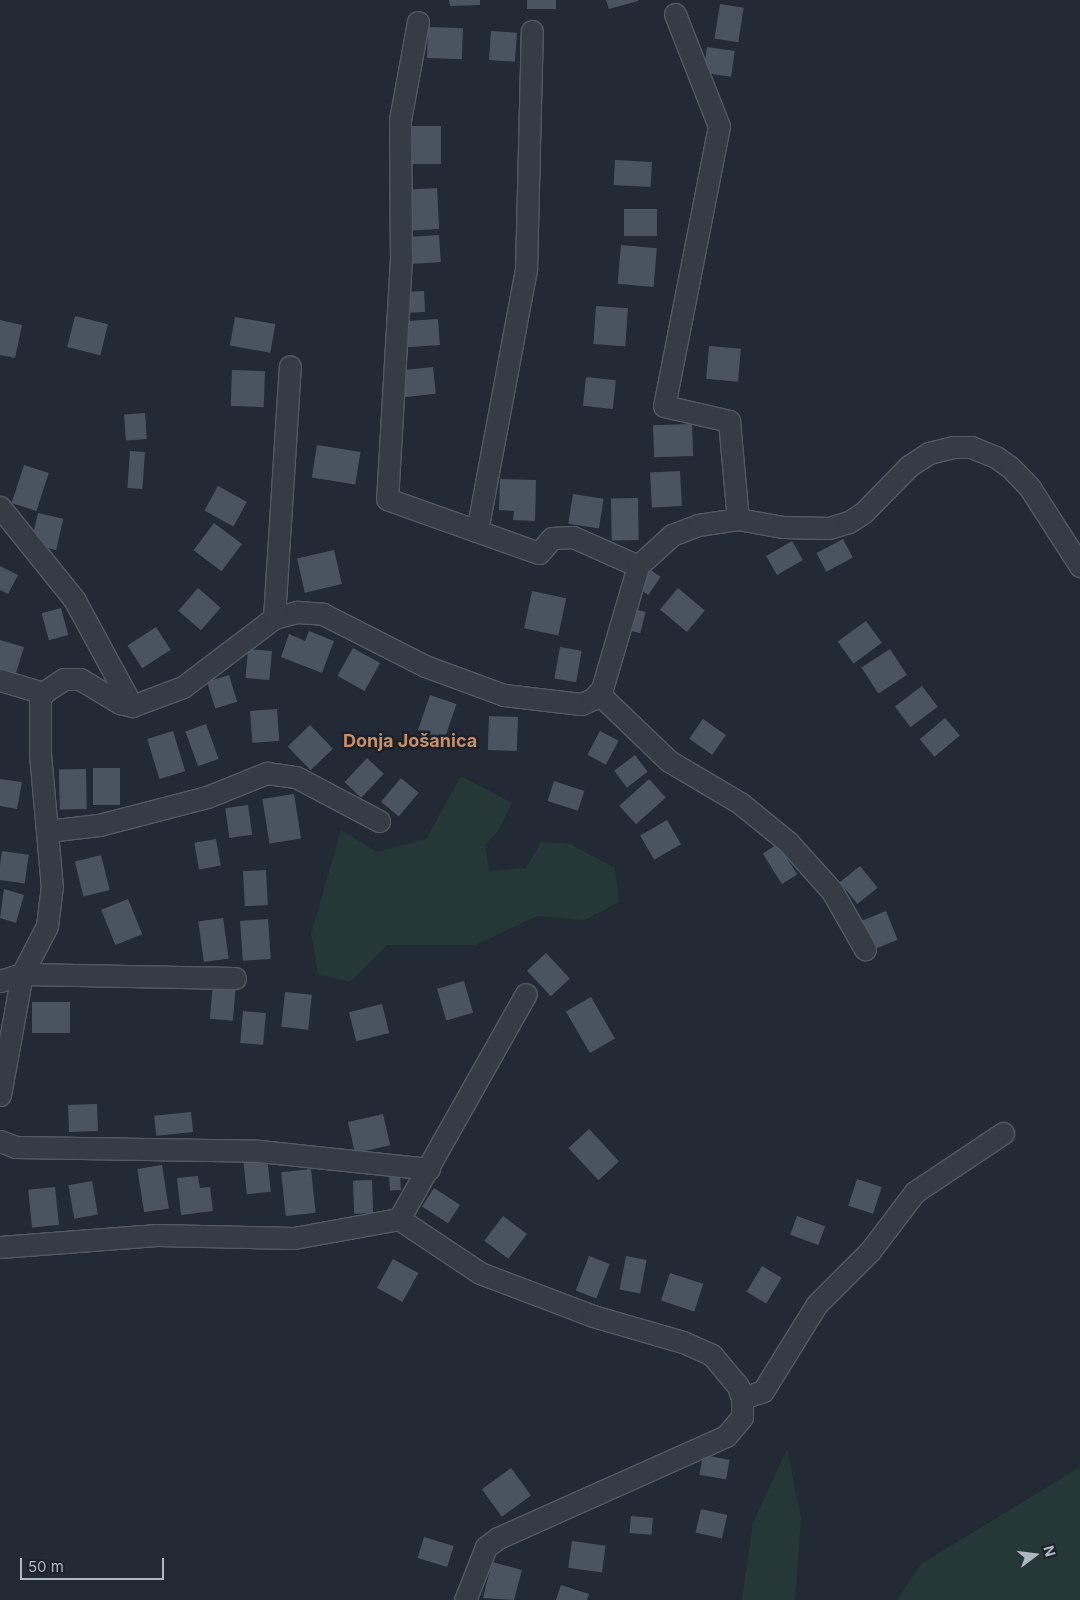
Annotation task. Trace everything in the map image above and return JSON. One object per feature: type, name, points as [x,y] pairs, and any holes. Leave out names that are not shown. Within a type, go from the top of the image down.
[{"type":"street","points":[[675,14],[720,126],[664,406],[729,421],[738,519]]},
{"type":"street","points":[[418,22],[400,120],[401,258],[387,499],[539,553],[552,538],[573,537],[638,566]]},
{"type":"street","points":[[477,531],[526,270],[532,31]]},
{"type":"street","points":[[274,618],[290,367]]},
{"type":"street","points":[[43,693],[64,679],[80,679],[120,704],[132,706],[183,687],[274,618],[297,612],[322,614],[425,666],[504,695],[582,704],[602,684],[638,566],[672,535],[698,525],[738,519],[783,527],[829,528],[849,522],[863,513],[909,466],[929,452],[953,446],[971,447],[996,457],[1030,488],[1080,566]]},
{"type":"street","points":[[0,507],[74,598],[132,706]]},
{"type":"street","points":[[0,680],[43,693]]},
{"type":"street","points":[[602,684],[669,761],[740,803],[788,842],[832,891],[864,949]]},
{"type":"street","points":[[0,1095],[22,974],[47,926],[52,888],[40,753],[43,693]]},
{"type":"street","points":[[47,831],[99,825],[198,799],[267,773],[296,777],[379,821]]},
{"type":"street","points":[[0,981],[22,974],[235,978]]},
{"type":"street","points":[[399,1219],[429,1169],[526,994]]},
{"type":"street","points":[[742,1398],[763,1391],[816,1304],[870,1251],[915,1192],[1003,1133]]},
{"type":"street","points":[[0,1141],[16,1147],[259,1151],[429,1169]]},
{"type":"street","points":[[0,1247],[157,1235],[294,1238],[399,1219],[480,1273],[593,1316],[683,1342],[712,1355],[738,1386],[742,1398],[742,1418],[726,1436],[498,1538],[486,1547],[466,1600]]},
{"type":"shaded area","points":[[461,776],[512,803],[498,831],[485,845],[489,871],[526,868],[541,842],[570,844],[615,868],[619,902],[585,920],[537,916],[476,945],[387,945],[350,982],[318,974],[311,934],[341,830],[377,852],[426,839]]},
{"type":"shaded area","points":[[787,1449],[801,1519],[795,1600],[742,1600],[753,1523]]},
{"type":"shaded area","points":[[1080,1467],[1080,1600],[897,1600],[921,1564]]},
{"type":"building","points":[[449,0],[480,0],[480,5],[450,6]]},
{"type":"building","points":[[527,0],[556,0],[556,9],[527,9]]},
{"type":"building","points":[[606,0],[638,0],[638,1],[609,9]]},
{"type":"building","points":[[720,4],[744,8],[738,42],[715,39]]},
{"type":"building","points":[[428,27],[463,28],[462,59],[427,58]]},
{"type":"building","points":[[491,31],[517,33],[515,62],[489,60]]},
{"type":"building","points":[[707,47],[735,51],[731,77],[703,73]]},
{"type":"building","points":[[411,126],[441,126],[441,164],[411,164]]},
{"type":"building","points":[[615,160],[652,162],[651,187],[614,185]]},
{"type":"building","points":[[437,188],[439,229],[411,230],[409,189]]},
{"type":"building","points":[[624,209],[657,209],[657,236],[624,236]]},
{"type":"building","points":[[439,235],[441,262],[407,264],[405,237]]},
{"type":"building","points":[[621,245],[657,248],[653,287],[618,284]]},
{"type":"building","points":[[424,291],[425,312],[406,313],[405,292]]},
{"type":"building","points":[[596,306],[628,308],[625,346],[593,344]]},
{"type":"building","points":[[75,316],[108,324],[100,355],[67,347]]},
{"type":"building","points":[[235,317],[275,324],[270,353],[230,346]]},
{"type":"building","points":[[438,319],[440,345],[406,347],[404,321]]},
{"type":"building","points":[[0,320],[22,325],[15,358],[0,355]]},
{"type":"building","points":[[709,346],[741,349],[738,382],[706,379]]},
{"type":"building","points":[[433,367],[436,394],[404,397],[401,370]]},
{"type":"building","points":[[232,370],[265,371],[264,407],[231,406]]},
{"type":"building","points":[[586,377],[616,380],[613,409],[583,406]]},
{"type":"building","points":[[145,413],[147,439],[126,440],[124,414]]},
{"type":"building","points":[[692,424],[693,456],[654,457],[653,425]]},
{"type":"building","points":[[317,445],[360,452],[355,484],[312,478]]},
{"type":"building","points":[[130,451],[145,452],[142,489],[127,488]]},
{"type":"building","points":[[24,465],[49,473],[36,511],[12,503]]},
{"type":"building","points":[[680,471],[682,506],[652,508],[650,473]]},
{"type":"building","points":[[500,479],[536,480],[535,521],[513,520],[514,511],[499,510]]},
{"type":"building","points":[[218,486],[247,502],[233,526],[204,510]]},
{"type":"building","points":[[573,494],[604,499],[599,528],[568,524]]},
{"type":"building","points":[[611,498],[638,498],[639,540],[612,540]]},
{"type":"building","points":[[38,513],[63,519],[56,550],[31,544]]},
{"type":"building","points":[[214,523],[242,544],[221,571],[194,550]]},
{"type":"building","points":[[843,539],[853,558],[826,572],[817,553]]},
{"type":"building","points":[[792,541],[803,560],[777,575],[766,556]]},
{"type":"building","points":[[334,550],[342,584],[305,593],[297,559]]},
{"type":"building","points":[[0,566],[18,575],[8,594],[0,590]]},
{"type":"building","points":[[649,569],[661,577],[648,595],[637,587]]},
{"type":"building","points":[[198,588],[221,608],[201,630],[178,611]]},
{"type":"building","points":[[678,588],[705,610],[687,632],[660,609]]},
{"type":"building","points":[[532,591],[566,598],[558,635],[524,628]]},
{"type":"building","points":[[61,608],[68,635],[49,640],[42,613]]},
{"type":"building","points":[[634,609],[646,612],[640,633],[629,630]]},
{"type":"building","points":[[866,621],[882,643],[854,663],[838,642]]},
{"type":"building","points":[[156,627],[171,650],[142,668],[127,646]]},
{"type":"building","points":[[309,631],[334,641],[322,673],[281,657],[289,634],[305,641]]},
{"type":"building","points":[[0,640],[24,647],[16,673],[0,669]]},
{"type":"building","points":[[560,647],[582,651],[576,682],[554,679]]},
{"type":"building","points":[[353,648],[380,663],[365,691],[337,676]]},
{"type":"building","points":[[248,649],[272,651],[269,680],[245,678]]},
{"type":"building","points":[[890,649],[907,675],[878,694],[861,668]]},
{"type":"building","points":[[229,675],[237,702],[215,709],[207,682]]},
{"type":"building","points":[[922,686],[938,707],[910,727],[895,706]]},
{"type":"building","points":[[430,695],[456,704],[444,740],[418,731]]},
{"type":"building","points":[[277,709],[279,741],[252,743],[250,711]]},
{"type":"building","points":[[489,716],[518,717],[517,751],[488,750]]},
{"type":"building","points":[[945,718],[960,736],[935,757],[920,739]]},
{"type":"building","points":[[703,719],[726,735],[712,755],[689,739]]},
{"type":"building","points":[[206,724],[219,759],[198,766],[185,732]]},
{"type":"building","points":[[310,725],[333,749],[311,770],[288,747]]},
{"type":"building","points":[[173,731],[185,771],[159,779],[147,739]]},
{"type":"building","points":[[600,731],[619,741],[606,765],[587,755]]},
{"type":"building","points":[[635,755],[648,772],[627,787],[614,771]]},
{"type":"building","points":[[367,758],[384,774],[361,798],[344,782]]},
{"type":"building","points":[[93,768],[120,768],[120,805],[93,805]]},
{"type":"building","points":[[59,769],[86,769],[87,809],[60,809]]},
{"type":"building","points":[[401,778],[419,793],[399,817],[381,802]]},
{"type":"building","points":[[0,779],[22,782],[17,809],[0,806]]},
{"type":"building","points":[[649,779],[666,798],[636,824],[619,806]]},
{"type":"building","points":[[554,781],[584,791],[578,811],[548,801]]},
{"type":"building","points":[[294,794],[301,838],[269,843],[262,799]]},
{"type":"building","points":[[248,805],[252,835],[229,838],[225,808]]},
{"type":"building","points":[[667,820],[681,844],[654,860],[640,836]]},
{"type":"building","points":[[216,839],[221,866],[199,869],[194,843]]},
{"type":"building","points":[[778,844],[797,875],[782,884],[763,854]]},
{"type":"building","points":[[2,851],[29,855],[25,883],[0,880]]},
{"type":"building","points":[[101,855],[110,890],[84,896],[75,862]]},
{"type":"building","points":[[860,866],[878,888],[857,904],[840,882]]},
{"type":"building","points":[[266,870],[268,905],[245,906],[243,871]]},
{"type":"building","points":[[4,889],[24,895],[16,923],[0,918]]},
{"type":"building","points":[[128,899],[142,934],[115,945],[101,910]]},
{"type":"building","points":[[886,911],[898,940],[873,950],[861,921]]},
{"type":"building","points":[[223,918],[229,959],[204,962],[198,921]]},
{"type":"building","points":[[268,919],[271,959],[243,961],[240,921]]},
{"type":"building","points":[[546,953],[570,979],[551,996],[527,971]]},
{"type":"building","points":[[464,981],[473,1013],[446,1020],[437,989]]},
{"type":"building","points":[[213,983],[236,985],[233,1021],[210,1019]]},
{"type":"building","points":[[285,992],[312,995],[308,1030],[281,1027]]},
{"type":"building","points":[[591,997],[615,1039],[590,1053],[566,1012]]},
{"type":"building","points":[[32,1002],[70,1002],[70,1033],[32,1033]]},
{"type":"building","points":[[382,1004],[389,1033],[356,1041],[349,1012]]},
{"type":"building","points":[[243,1011],[266,1013],[263,1045],[240,1043]]},
{"type":"building","points":[[97,1104],[98,1131],[69,1132],[68,1105]]},
{"type":"building","points":[[191,1112],[193,1132],[156,1136],[154,1116]]},
{"type":"building","points":[[383,1114],[390,1145],[355,1153],[348,1122]]},
{"type":"building","points":[[589,1129],[619,1161],[599,1180],[569,1148]]},
{"type":"building","points":[[267,1156],[271,1192],[247,1194],[243,1159]]},
{"type":"building","points":[[162,1165],[169,1208],[144,1212],[137,1169]]},
{"type":"building","points":[[311,1169],[316,1213],[286,1216],[281,1172]]},
{"type":"building","points":[[400,1172],[401,1190],[390,1191],[389,1173]]},
{"type":"building","points":[[198,1176],[200,1188],[210,1187],[213,1211],[181,1215],[177,1178]]},
{"type":"building","points":[[857,1179],[882,1187],[873,1214],[848,1206]]},
{"type":"building","points":[[372,1180],[373,1213],[354,1214],[353,1181]]},
{"type":"building","points":[[92,1181],[98,1214],[74,1219],[68,1185]]},
{"type":"building","points":[[55,1187],[59,1225],[32,1228],[28,1190]]},
{"type":"building","points":[[434,1188],[460,1205],[448,1223],[422,1206]]},
{"type":"building","points":[[503,1216],[527,1234],[508,1259],[484,1241]]},
{"type":"building","points":[[797,1216],[825,1226],[818,1245],[790,1235]]},
{"type":"building","points":[[589,1256],[610,1264],[596,1298],[576,1291]]},
{"type":"building","points":[[626,1256],[647,1260],[640,1293],[620,1289]]},
{"type":"building","points":[[393,1259],[418,1273],[402,1302],[377,1288]]},
{"type":"building","points":[[762,1266],[782,1278],[766,1304],[747,1292]]},
{"type":"building","points":[[670,1273],[703,1284],[694,1311],[661,1301]]},
{"type":"building","points":[[703,1455],[730,1460],[726,1479],[700,1475]]},
{"type":"building","points":[[511,1468],[531,1496],[502,1517],[482,1489]]},
{"type":"building","points":[[701,1509],[727,1515],[722,1538],[696,1532]]},
{"type":"building","points":[[631,1516],[653,1518],[651,1535],[630,1533]]},
{"type":"building","points":[[424,1537],[454,1546],[447,1567],[418,1558]]},
{"type":"building","points":[[572,1541],[606,1546],[602,1572],[568,1568]]},
{"type":"building","points":[[492,1562],[522,1570],[514,1600],[483,1598]]},
{"type":"building","points":[[561,1585],[589,1594],[587,1600],[556,1600]]},
{"type":"district","name":"Donja Jošanica","points":[[410,741]]}]
